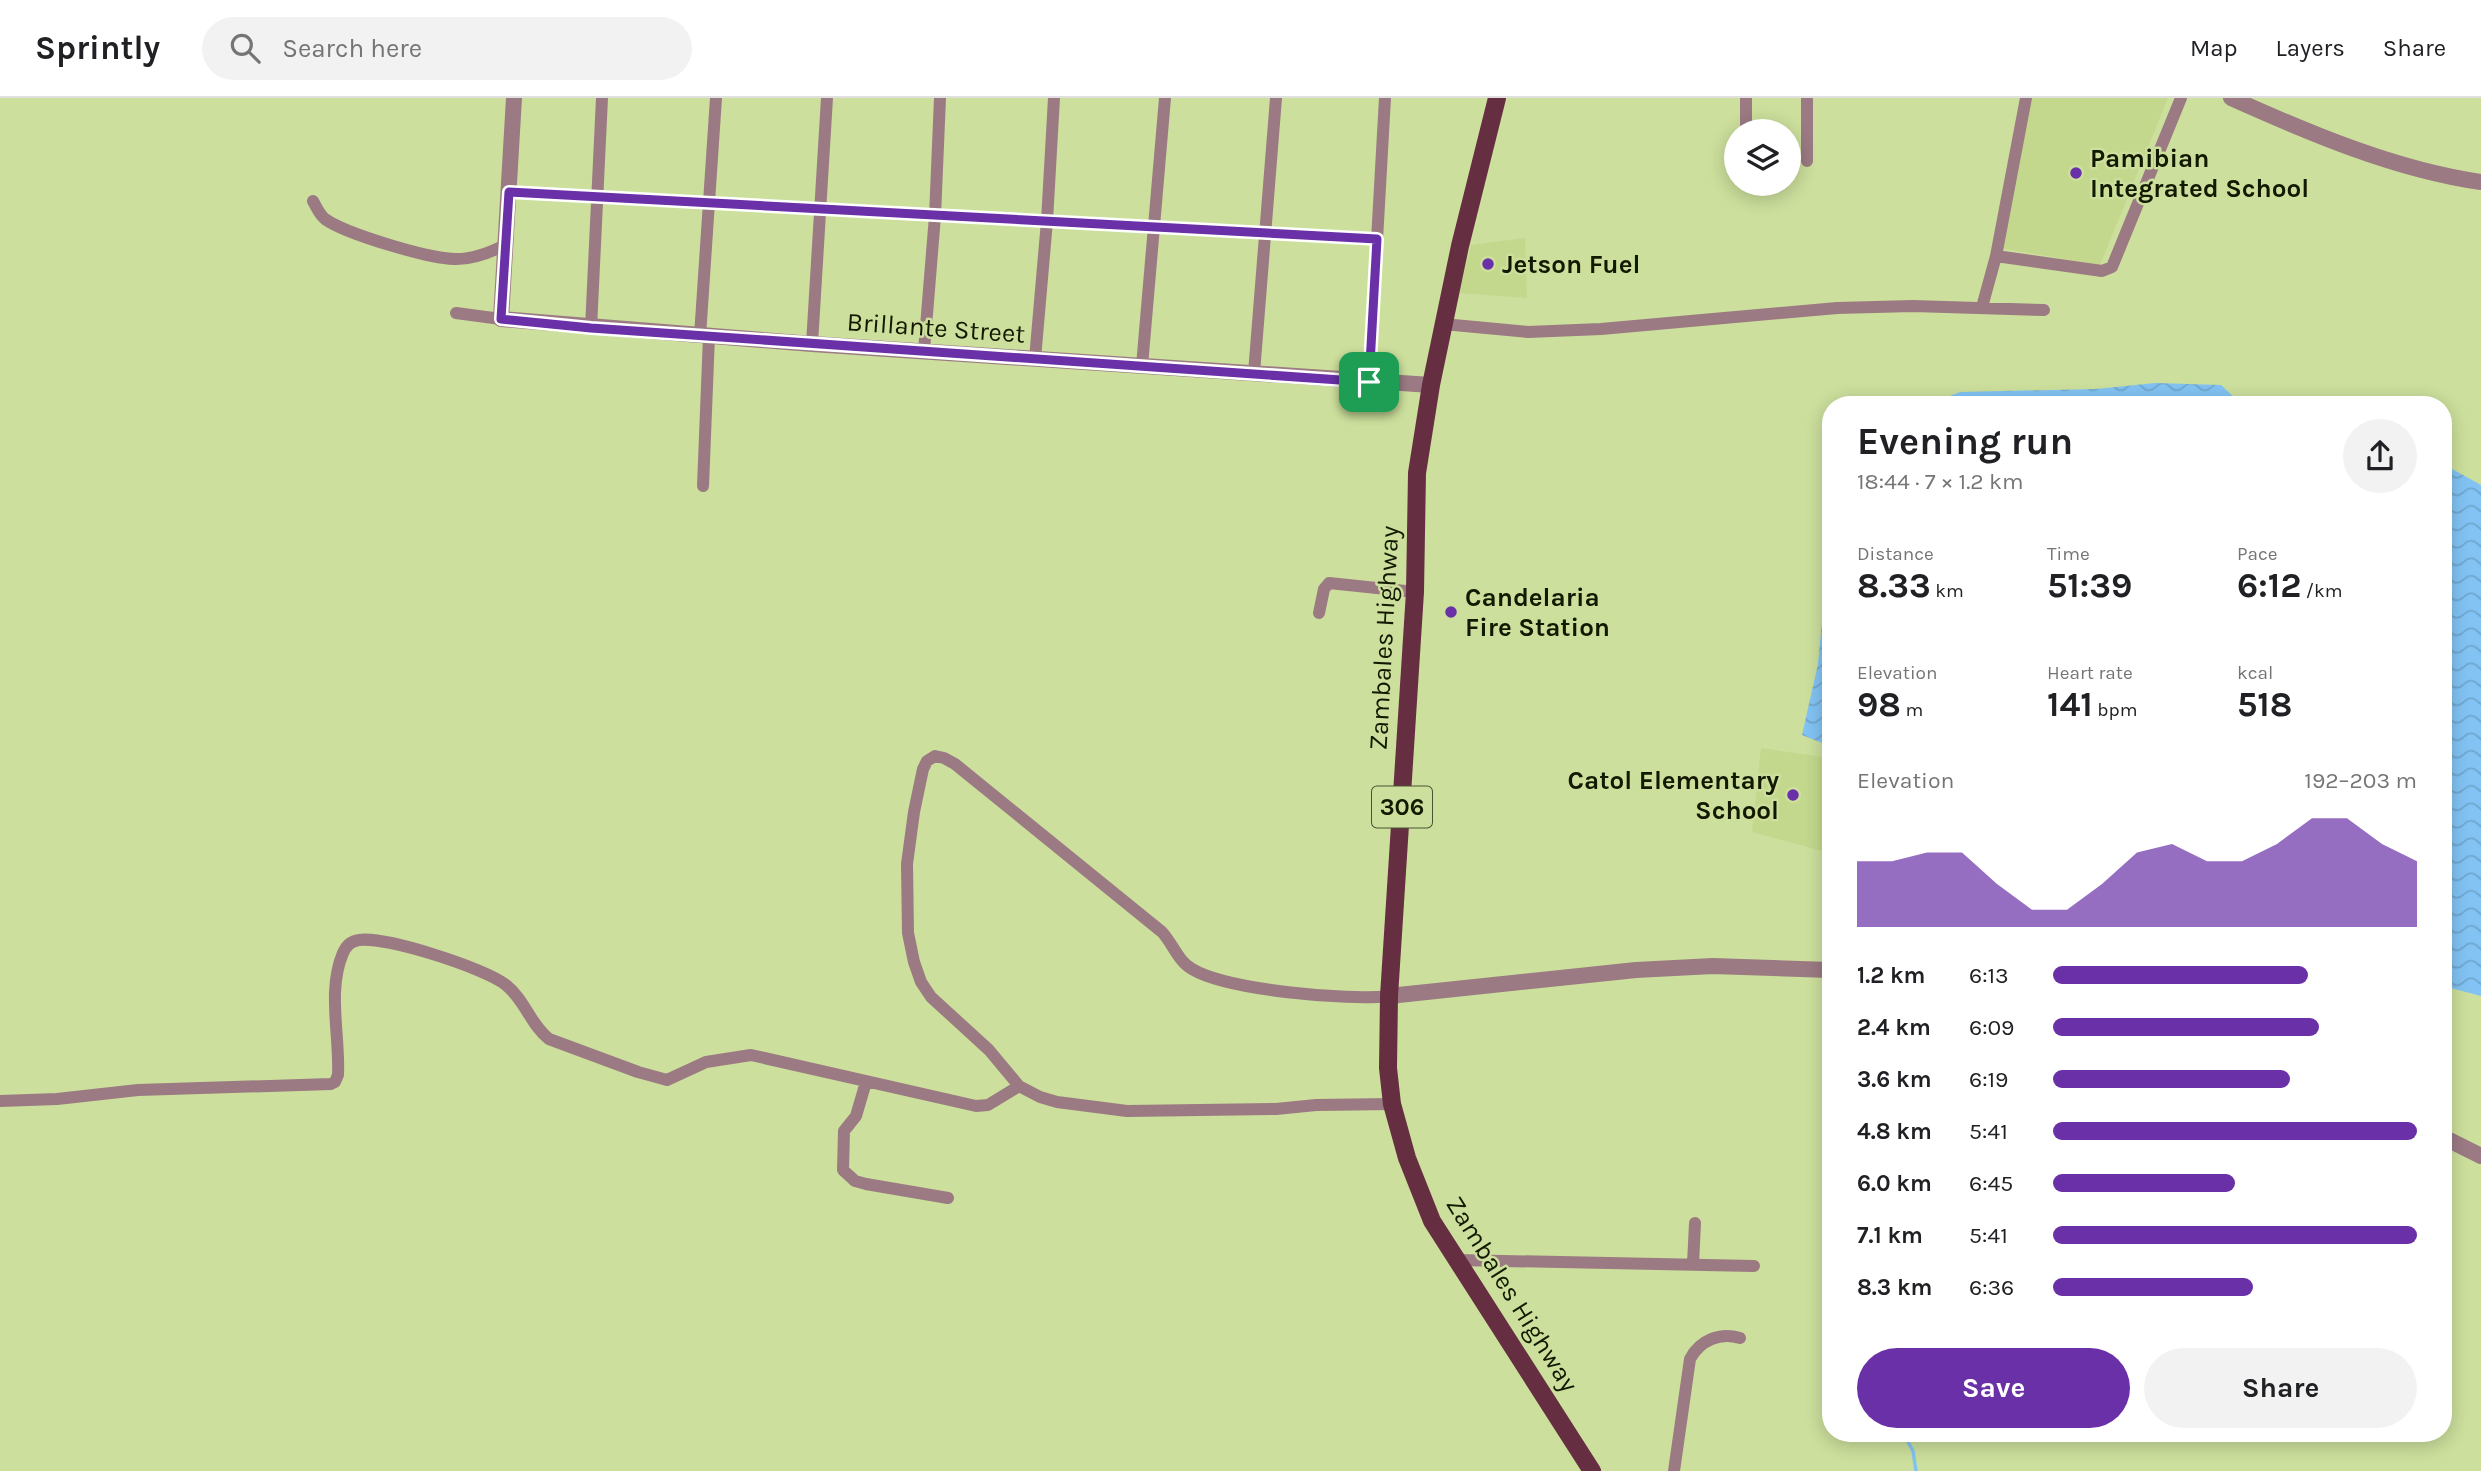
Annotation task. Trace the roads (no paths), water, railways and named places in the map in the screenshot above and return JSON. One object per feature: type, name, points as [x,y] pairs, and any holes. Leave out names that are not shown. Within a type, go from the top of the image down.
[{"type":"main road","name":"Zambales Highway","points":[[1497,98],[1443,324],[1418,474],[1415,592],[1389,996],[1388,1068],[1392,1104],[1419,1191],[1432,1221],[1592,1471]]},
{"type":"street","points":[[456,313],[501,319],[514,98]]},
{"type":"street","points":[[591,328],[602,98]]},
{"type":"street","points":[[703,486],[709,201],[716,98]]},
{"type":"street","points":[[812,344],[827,98]]},
{"type":"street","points":[[924,351],[935,216],[940,98]]},
{"type":"street","points":[[1035,359],[1054,98]]},
{"type":"street","points":[[1142,366],[1165,98]]},
{"type":"street","points":[[1254,373],[1276,98]]},
{"type":"street","points":[[1369,382],[1385,98]]},
{"type":"street","points":[[1746,98],[1746,119]]},
{"type":"street","points":[[1807,98],[1807,161]]},
{"type":"street","points":[[1982,307],[1996,256],[2026,98]]},
{"type":"street","points":[[1996,256],[2102,271],[2112,267],[2181,98]]},
{"type":"street","points":[[2231,98],[2344,146],[2458,179],[2481,182]]},
{"type":"street","points":[[509,192],[1377,239]]},
{"type":"street","points":[[313,201],[320,214],[340,228],[390,245],[445,258],[482,255],[505,245]]},
{"type":"street","points":[[1443,324],[1528,332],[1601,329],[1837,308],[1982,307],[2044,310]]},
{"type":"street","name":"Brillante Street","points":[[501,319],[812,344],[1431,385]]},
{"type":"street","points":[[1319,613],[1324,589],[1329,583],[1415,592]]},
{"type":"street","points":[[1392,1104],[1316,1105],[1276,1110],[1127,1111],[1057,1102],[1019,1086],[989,1050],[931,997],[921,982],[914,962],[908,933],[907,864],[914,811],[927,761],[934,756],[955,764],[1162,932],[1182,961],[1191,969],[1253,987],[1367,999],[1636,970],[1713,966],[1822,970]]},
{"type":"street","points":[[0,1101],[57,1099],[138,1090],[331,1084],[338,1075],[335,1012],[340,962],[344,950],[359,939],[403,946],[487,974],[512,991],[538,1030],[549,1039],[667,1080],[706,1062],[751,1055],[976,1107],[988,1105],[1019,1086]]},
{"type":"street","points":[[866,1082],[856,1116],[844,1131],[842,1162],[846,1174],[866,1184],[948,1198]]},
{"type":"street","points":[[2452,1142],[2481,1156]]},
{"type":"street","points":[[1693,1264],[1695,1223]]},
{"type":"street","points":[[1457,1260],[1754,1266]]},
{"type":"street","points":[[1674,1471],[1690,1359],[1699,1347],[1714,1338],[1728,1335],[1740,1338]]},
{"type":"water","points":[[2155,383],[2221,385],[2233,396],[1950,396],[1960,392],[2096,389]]},
{"type":"water","points":[[2452,469],[2481,485],[2481,996],[2452,988]]},
{"type":"water","points":[[1822,621],[1822,743],[1802,735],[1818,664]]},
{"type":"waterway","points":[[1908,1442],[1913,1451],[1916,1471]]},
{"type":"place","name":"Pamibian Integrated School","points":[[2076,173]]},
{"type":"place","name":"Jetson Fuel","points":[[1488,264]]},
{"type":"place","name":"Candelaria Fire Station","points":[[1451,612]]},
{"type":"place","name":"Catol Elementary School","points":[[1793,795]]}]
